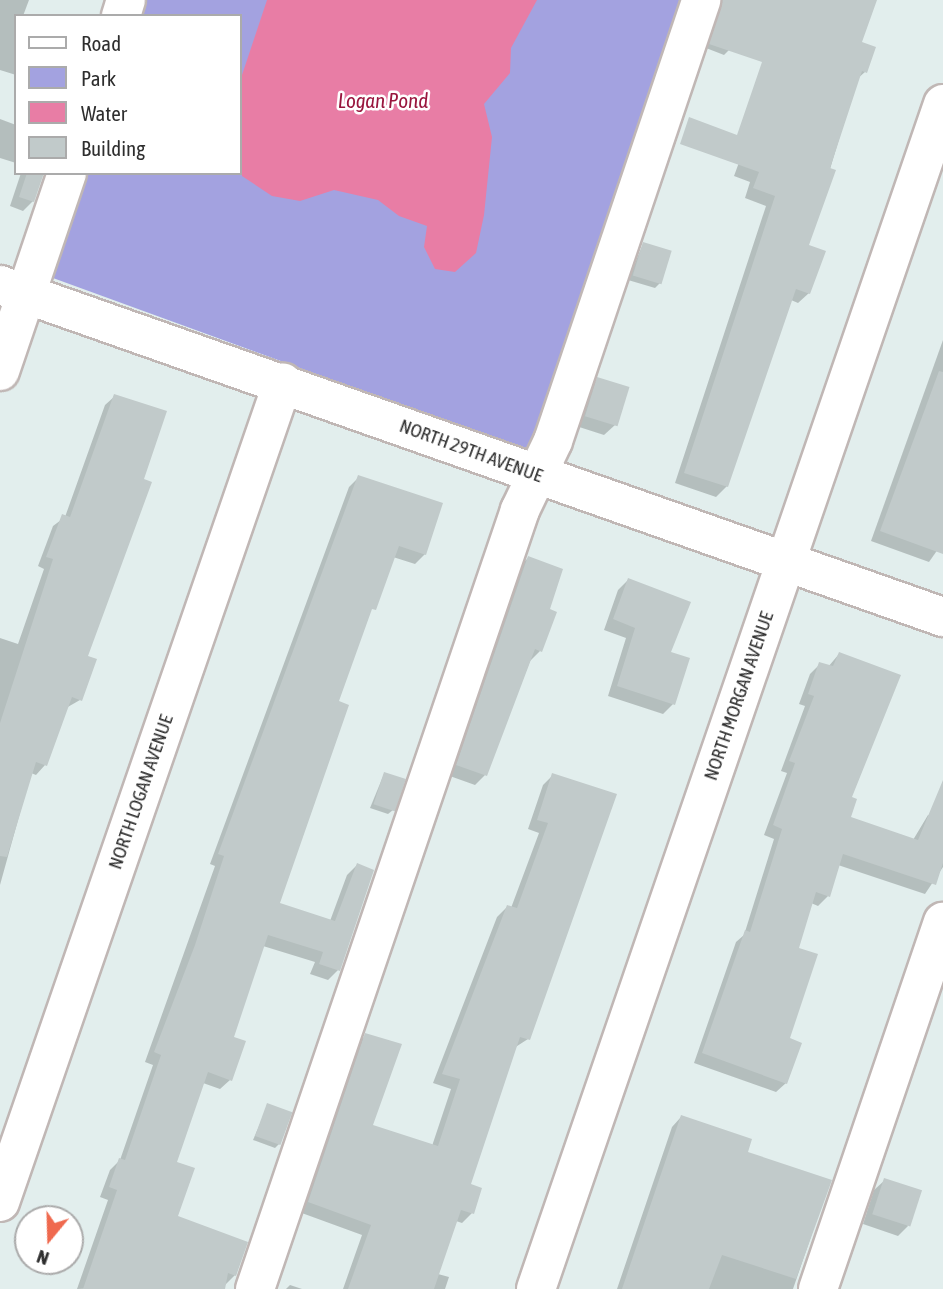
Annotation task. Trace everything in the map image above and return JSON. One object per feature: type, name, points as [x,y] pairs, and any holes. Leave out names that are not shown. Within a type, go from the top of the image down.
[{"type":"street","points":[[255,1289],[536,475],[552,441],[701,0]]},
{"type":"street","name":"NORTH MORGAN AVENUE","points":[[536,1289],[943,104]]},
{"type":"street","points":[[0,371],[13,290],[66,175]]},
{"type":"street","name":"NORTH 29TH AVENUE","points":[[13,290],[283,382],[536,475],[943,617]]},
{"type":"street","name":"NORTH LOGAN AVENUE","points":[[0,1202],[283,382]]},
{"type":"street","points":[[818,1289],[943,922]]},
{"type":"green space","points":[[137,0],[681,0],[533,453],[42,274],[76,175],[242,175],[242,14],[132,14]]},
{"type":"water","name":"Logan Pond","points":[[267,0],[537,0],[511,48],[510,73],[484,104],[492,137],[484,215],[476,253],[455,272],[435,269],[424,247],[427,226],[399,216],[378,200],[334,190],[300,201],[272,196],[242,176],[242,75]]},
{"type":"building","points":[[722,0],[877,0],[862,42],[876,47],[867,73],[862,71],[830,168],[836,170],[809,245],[826,251],[810,294],[796,289],[728,487],[684,473],[775,196],[753,188],[759,172],[680,144],[689,117],[737,135],[762,62],[709,44]]},
{"type":"building","points":[[26,175],[43,175],[34,202],[19,197]]},
{"type":"building","points":[[643,242],[672,251],[661,284],[633,275]]},
{"type":"building","points":[[939,371],[943,372],[943,554],[880,531]]},
{"type":"building","points":[[597,377],[630,387],[618,426],[585,416]]},
{"type":"building","points":[[114,394],[167,411],[144,479],[152,482],[88,656],[97,659],[82,701],[72,697],[47,766],[36,762],[7,857],[0,856],[0,723],[53,559],[46,557],[62,514],[70,517]]},
{"type":"building","points":[[358,475],[443,503],[426,555],[399,546],[376,610],[372,609],[339,701],[349,705],[280,903],[335,921],[357,863],[374,870],[340,971],[319,964],[323,952],[268,935],[234,1037],[246,1041],[232,1081],[208,1072],[177,1162],[195,1168],[178,1216],[248,1242],[236,1276],[228,1273],[225,1289],[83,1289],[117,1190],[109,1187],[119,1158],[125,1160],[161,1055],[154,1052],[195,945],[224,856],[218,854]]},
{"type":"building","points":[[528,556],[563,569],[550,609],[557,612],[542,652],[535,649],[487,776],[456,765]]},
{"type":"building","points":[[628,578],[691,602],[671,652],[690,658],[675,705],[617,686],[635,628],[613,619]]},
{"type":"building","points":[[839,652],[901,675],[852,797],[857,799],[851,817],[918,840],[943,780],[943,863],[936,885],[843,854],[830,897],[816,892],[799,948],[818,954],[790,1038],[802,1043],[787,1084],[702,1053],[745,930],[750,932],[782,829],[773,825],[795,763],[789,761],[814,696],[808,694],[819,662],[833,666]]},
{"type":"building","points":[[384,772],[406,779],[395,811],[373,804]]},
{"type":"building","points":[[552,773],[617,794],[530,1040],[520,1037],[471,1184],[482,1188],[474,1214],[461,1210],[434,1289],[348,1289],[371,1225],[308,1202],[365,1033],[402,1044],[373,1125],[438,1146],[460,1079],[442,1074],[507,905],[517,908],[548,823],[537,820]]},
{"type":"building","points":[[267,1103],[292,1112],[280,1145],[255,1136]]},
{"type":"building","points":[[681,1115],[752,1139],[748,1152],[832,1180],[796,1279],[722,1255],[709,1289],[622,1289]]},
{"type":"building","points":[[884,1178],[922,1190],[910,1227],[872,1214]]}]
